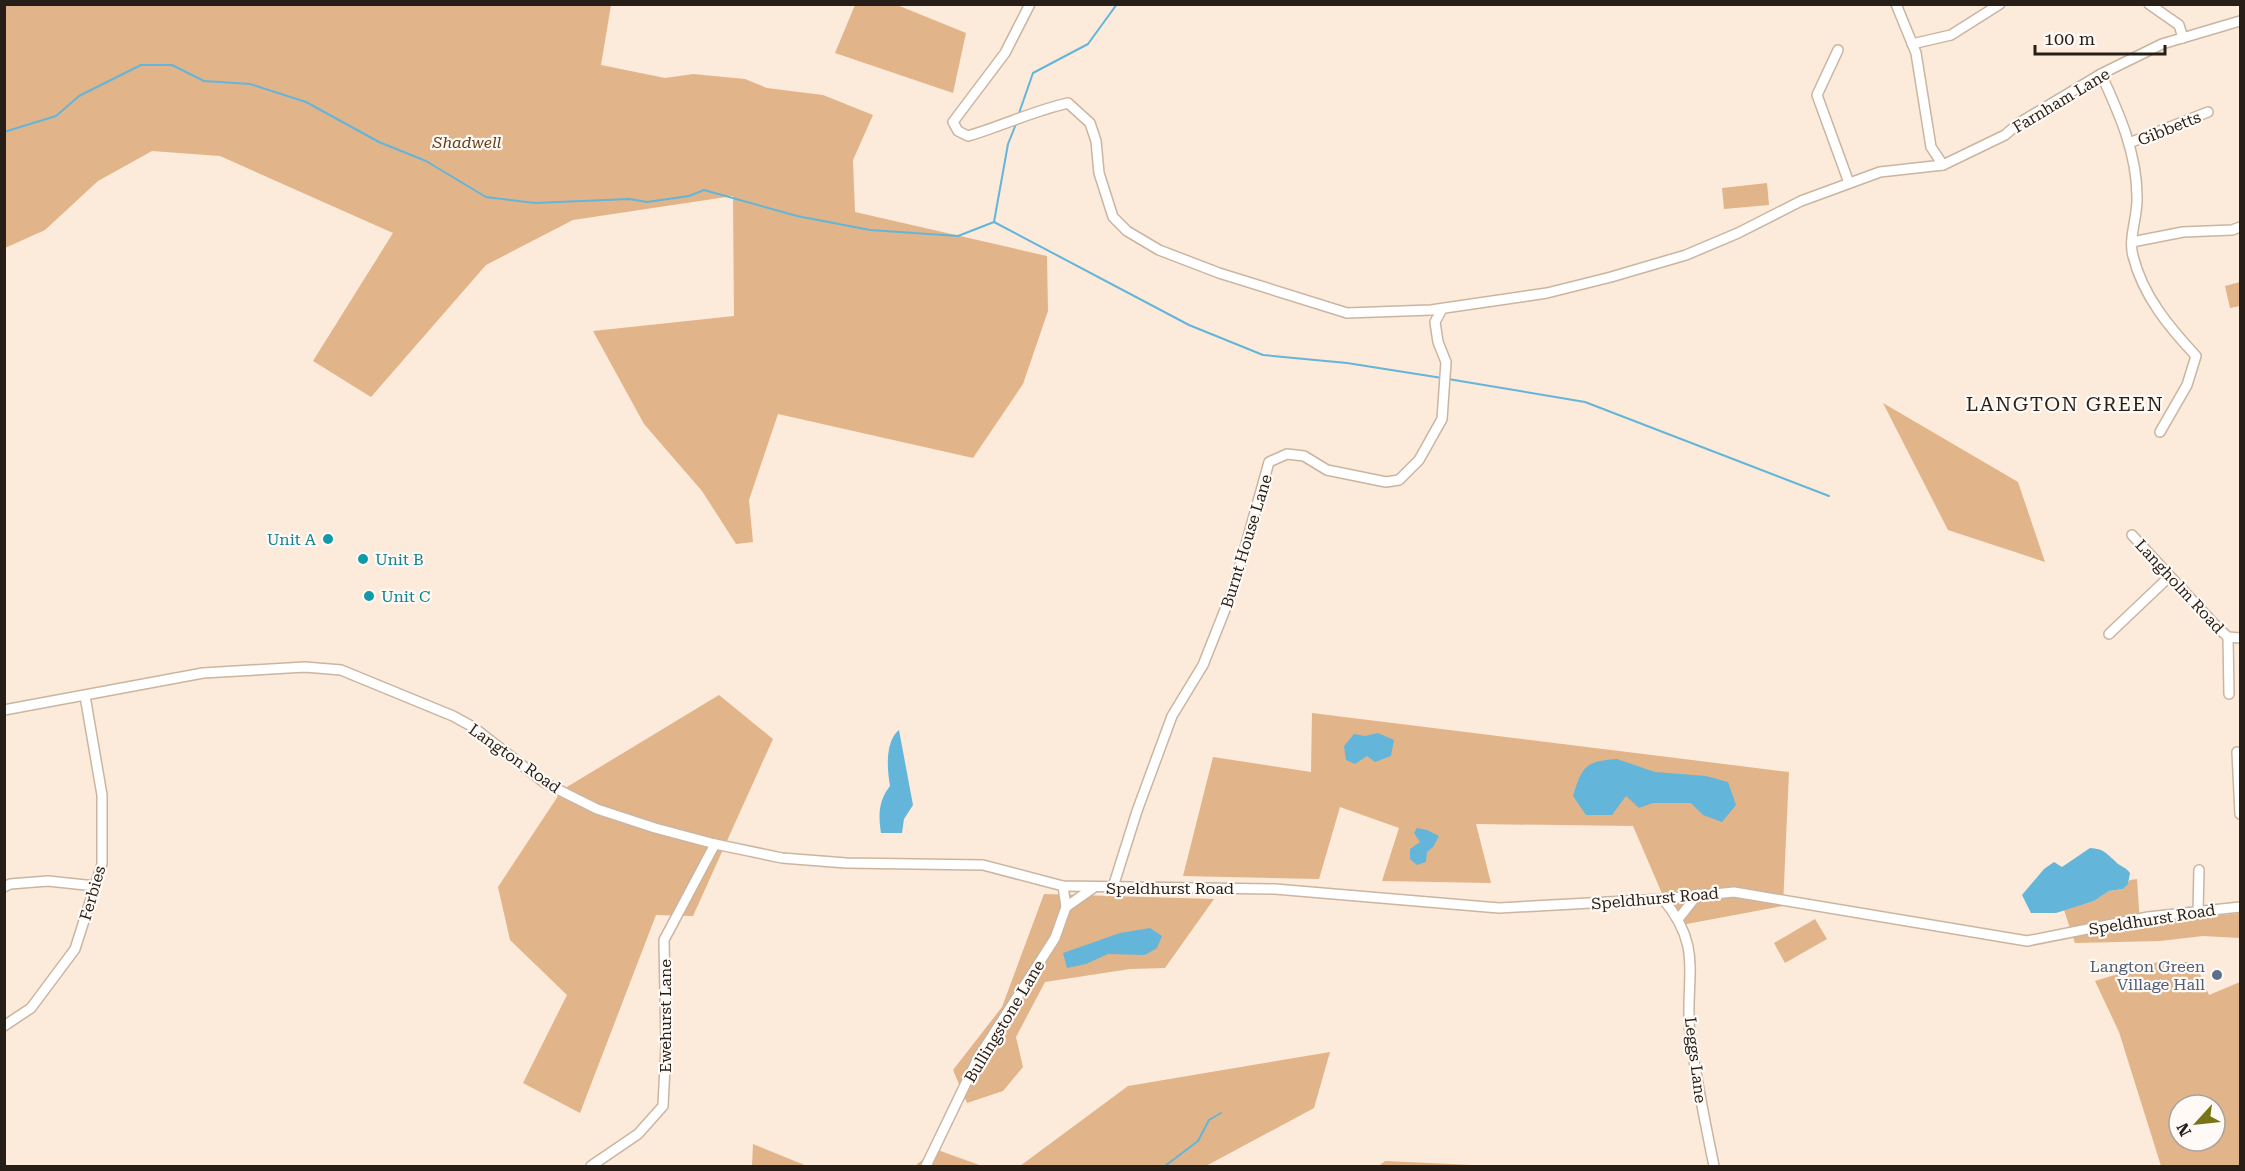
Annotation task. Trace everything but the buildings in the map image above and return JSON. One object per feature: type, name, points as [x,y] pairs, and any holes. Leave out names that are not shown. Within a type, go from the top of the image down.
[{"type":"street","name":"Farnham Lane","points":[[1030,4],[1005,53],[953,122],[958,131],[968,136],[994,129],[1036,110],[1068,103],[1090,123],[1096,141],[1100,173],[1113,217],[1127,231],[1159,250],[1219,273],[1347,313],[1442,309],[1547,293],[1686,255],[1738,233],[1801,201],[1880,172],[1943,165],[2005,135],[2019,123],[2101,74],[2162,44],[2241,21]]},
{"type":"street","points":[[1896,4],[1912,44],[1926,103],[1931,147],[1943,165]]},
{"type":"street","points":[[1912,44],[1951,35],[2000,4]]},
{"type":"street","points":[[2149,4],[2179,26],[2183,38]]},
{"type":"street","points":[[1838,50],[1817,95],[1849,183]]},
{"type":"street","points":[[2101,74],[2122,119],[2129,143],[2138,197],[2132,254],[2156,309],[2196,356],[2187,385],[2160,432]]},
{"type":"street","name":"Gibbetts","points":[[2129,143],[2208,112]]},
{"type":"street","points":[[2132,242],[2163,234],[2232,230],[2241,227]]},
{"type":"street","name":"Burnt House Lane","points":[[1113,887],[1137,811],[1172,716],[1203,665],[1234,587],[1269,462],[1287,454],[1304,456],[1327,470],[1386,482],[1400,480],[1419,460],[1443,419],[1446,362],[1438,342],[1435,322],[1442,309]]},
{"type":"street","name":"Langholm Road","points":[[2132,535],[2169,577],[2228,637],[2241,638]]},
{"type":"street","points":[[2109,634],[2169,577]]},
{"type":"street","name":"Langholm Road","points":[[2228,637],[2229,694]]},
{"type":"street","name":"Langton Road","points":[[4,710],[203,673],[305,667],[341,670],[453,716],[473,727],[545,783],[597,809],[715,844],[800,860],[983,865],[1063,886]]},
{"type":"street","name":"Ferbies","points":[[4,1026],[31,1008],[75,949],[102,864],[102,795],[85,696]]},
{"type":"street","points":[[2237,753],[2241,814]]},
{"type":"street","name":"Ewehurst Lane","points":[[591,1167],[638,1134],[663,1106],[666,1046],[664,940],[715,844]]},
{"type":"street","points":[[2198,911],[2199,870]]},
{"type":"street","points":[[4,887],[10,884],[48,881],[95,886]]},
{"type":"street","name":"Speldhurst Road","points":[[1063,886],[1275,889],[1499,908],[1663,899],[1734,892],[2027,941],[2105,925],[2241,907]]},
{"type":"street","name":"Bullingstone Lane","points":[[926,1167],[978,1058],[1055,938],[1066,907],[1063,886]]},
{"type":"street","points":[[1066,907],[1092,888]]},
{"type":"street","points":[[1679,918],[1698,894]]},
{"type":"street","name":"Leggs Lane","points":[[1663,899],[1679,918],[1692,962],[1688,1019],[1695,1075],[1714,1167]]},
{"type":"green space","name":"Shadwell","points":[[5,4],[611,5],[601,65],[665,78],[693,74],[745,79],[767,88],[823,95],[873,115],[853,160],[855,212],[1047,256],[1048,311],[1023,384],[973,458],[778,414],[749,500],[753,542],[736,544],[702,491],[644,424],[593,331],[734,316],[733,196],[573,220],[486,265],[371,397],[313,361],[393,233],[220,156],[152,151],[98,181],[45,230],[5,248]]},
{"type":"green space","points":[[855,5],[897,5],[966,33],[953,93],[835,53]]},
{"type":"green space","points":[[1767,183],[1769,205],[1724,209],[1722,188]]},
{"type":"green space","points":[[2240,282],[2240,306],[2230,308],[2225,286]]},
{"type":"green space","points":[[1883,403],[2018,482],[2045,562],[1948,530]]},
{"type":"green space","points":[[719,695],[773,739],[693,916],[656,915],[580,1113],[523,1083],[567,995],[510,940],[498,887],[562,790]]},
{"type":"green space","points":[[1312,713],[1789,772],[1783,906],[1676,926],[1633,826],[1476,824],[1491,883],[1382,881],[1399,828],[1340,807],[1319,879],[1183,876],[1213,757],[1311,772]]},
{"type":"green space","points":[[2137,879],[2140,924],[2240,913],[2240,938],[2203,936],[2160,941],[2075,943],[2064,910],[2094,901],[2109,891],[2123,889],[2130,880]]},
{"type":"green space","points":[[1044,894],[1214,899],[1165,968],[1130,969],[1045,982],[1016,1037],[1023,1067],[1003,1091],[967,1103],[953,1070],[1002,1007]]},
{"type":"green space","points":[[1815,919],[1827,939],[1785,963],[1774,943]]},
{"type":"green space","points":[[2158,962],[2195,962],[2209,995],[2240,982],[2240,1166],[2161,1166],[2119,1032],[2095,981]]},
{"type":"green space","points":[[1330,1052],[1314,1108],[1206,1166],[1020,1166],[1128,1086]]},
{"type":"green space","points":[[753,1144],[807,1166],[752,1166]]},
{"type":"green space","points":[[935,1149],[982,1166],[915,1166]]},
{"type":"green space","points":[[1385,1161],[1493,1166],[1379,1166]]},
{"type":"water","points":[[899,730],[913,805],[904,819],[902,833],[881,833],[880,808],[890,786],[889,748],[894,735]]},
{"type":"water","points":[[1378,733],[1394,740],[1391,756],[1375,762],[1367,756],[1355,764],[1346,760],[1344,746],[1354,734],[1365,736]]},
{"type":"water","points":[[1617,759],[1655,772],[1706,776],[1728,782],[1736,805],[1722,822],[1703,815],[1691,803],[1653,803],[1639,808],[1626,796],[1612,815],[1586,815],[1573,796],[1582,772],[1591,764]]},
{"type":"water","points":[[1417,828],[1439,836],[1427,852],[1426,862],[1417,865],[1410,859],[1410,849],[1420,842],[1414,833]]},
{"type":"water","points":[[2090,848],[2104,852],[2128,871],[2130,873],[2128,884],[2123,889],[2109,891],[2094,901],[2056,913],[2031,913],[2022,895],[2044,869],[2054,862],[2062,867]]},
{"type":"water","points":[[1150,928],[1162,936],[1157,948],[1145,955],[1108,954],[1086,964],[1067,968],[1063,953],[1120,933]]},
{"type":"waterway","points":[[1018,116],[1033,73],[1088,44],[1117,4]]},
{"type":"waterway","points":[[4,132],[56,116],[79,96],[141,65],[172,65],[204,81],[250,84],[306,102],[379,142],[426,161],[486,197],[535,203],[629,199],[647,202],[689,196],[704,190],[797,216],[870,230],[958,236],[994,222]]},
{"type":"waterway","points":[[1016,124],[1008,144],[994,222],[1189,325],[1263,355],[1347,363],[1442,378]]},
{"type":"waterway","points":[[1448,379],[1585,402],[1829,496]]},
{"type":"waterway","points":[[1165,1166],[1198,1141],[1209,1120],[1221,1113]]},
{"type":"place","name":"Unit A","points":[[328,539]]},
{"type":"place","name":"Unit B","points":[[363,559]]},
{"type":"place","name":"Unit C","points":[[369,596]]},
{"type":"place","name":"Langton Green Village Hall","points":[[2217,975]]},
{"type":"district","name":"LANGTON GREEN","points":[[2065,404]]}]
